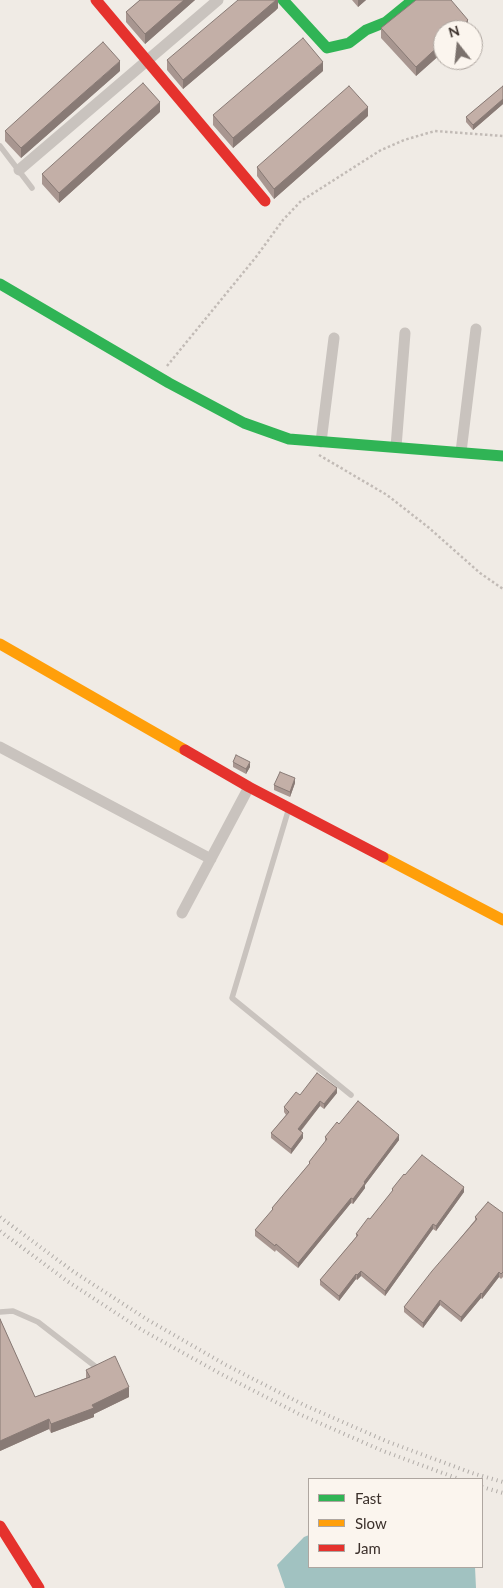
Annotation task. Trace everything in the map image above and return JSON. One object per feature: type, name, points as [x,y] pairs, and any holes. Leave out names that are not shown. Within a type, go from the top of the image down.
[{"type":"street","points":[[96,0],[265,201]]},
{"type":"street","points":[[19,170],[218,0]]},
{"type":"street","points":[[283,0],[327,48],[349,43],[366,30],[386,22],[413,0]]},
{"type":"street","points":[[0,284],[158,377],[244,423],[289,439],[503,456]]},
{"type":"street","points":[[461,452],[476,329]]},
{"type":"street","points":[[396,447],[405,333]]},
{"type":"street","points":[[321,442],[334,338]]},
{"type":"street","points":[[0,644],[249,787],[503,920]]},
{"type":"street","points":[[0,747],[211,859]]},
{"type":"street","points":[[182,914],[249,787]]},
{"type":"street","points":[[0,1526],[39,1588]]},
{"type":"lane","points":[[0,146],[32,188]]},
{"type":"lane","points":[[289,808],[232,998],[351,1095]]},
{"type":"lane","points":[[0,1312],[13,1311],[38,1322],[96,1367]]},
{"type":"path","points":[[158,377],[256,257],[283,220],[301,201],[381,150],[404,140],[435,131],[503,136]]},
{"type":"path","points":[[315,453],[387,495],[428,527],[480,573],[503,589]]},
{"type":"water","points":[[308,1535],[308,1568],[475,1568],[476,1588],[285,1588],[277,1565],[304,1537]]},
{"type":"building","points":[[140,0],[184,0],[145,34],[126,12]]},
{"type":"building","points":[[238,0],[276,0],[183,80],[167,60]]},
{"type":"building","points":[[416,0],[451,0],[468,20],[433,20],[433,51],[416,67],[381,28]]},
{"type":"building","points":[[303,38],[323,62],[233,138],[213,115]]},
{"type":"building","points":[[103,42],[120,61],[21,148],[5,131]]},
{"type":"building","points":[[143,83],[160,102],[59,193],[42,174]]},
{"type":"building","points":[[349,86],[368,107],[274,189],[257,167]]},
{"type":"building","points":[[503,86],[503,99],[473,125],[466,117]]},
{"type":"building","points":[[236,755],[250,762],[246,769],[233,762]]},
{"type":"building","points":[[280,772],[295,778],[290,792],[274,785]]},
{"type":"building","points":[[317,1073],[337,1088],[324,1104],[320,1101],[298,1129],[303,1133],[291,1149],[271,1133],[289,1112],[284,1107],[296,1092],[300,1095]]},
{"type":"building","points":[[358,1101],[399,1135],[353,1199],[351,1198],[298,1263],[276,1244],[275,1246],[255,1230],[310,1163],[327,1139],[325,1137],[337,1122],[339,1124]]},
{"type":"building","points":[[422,1155],[464,1187],[436,1226],[433,1224],[385,1291],[361,1271],[356,1274],[339,1296],[320,1280],[358,1235],[356,1234],[368,1218],[370,1219],[404,1174]]},
{"type":"building","points":[[488,1202],[503,1213],[503,1272],[501,1274],[499,1272],[461,1317],[440,1300],[423,1323],[404,1307],[477,1219],[475,1217]]},
{"type":"building","points":[[0,1319],[35,1397],[90,1377],[86,1370],[115,1356],[129,1387],[92,1405],[94,1408],[51,1424],[49,1419],[0,1441]]},
{"type":"railway","points":[[0,1217],[74,1272],[148,1320],[226,1365],[304,1405],[386,1441],[472,1473],[503,1482]]},
{"type":"railway","points":[[0,1231],[67,1281],[142,1330],[221,1374],[299,1414],[383,1451],[456,1478]]},
{"type":"railway","points":[[483,1487],[503,1493]]},
{"type":"traffic: fast","points":[[283,0],[327,48],[349,43],[366,30],[386,22],[413,0]]},
{"type":"traffic: fast","points":[[0,284],[169,383],[244,423],[289,439],[503,456]]},
{"type":"traffic: slow","points":[[0,644],[185,750]]},
{"type":"traffic: slow","points":[[383,857],[503,920]]},
{"type":"traffic: jam","points":[[96,0],[265,201]]},
{"type":"traffic: jam","points":[[185,750],[249,787],[383,857]]},
{"type":"traffic: jam","points":[[0,1526],[39,1588]]}]
